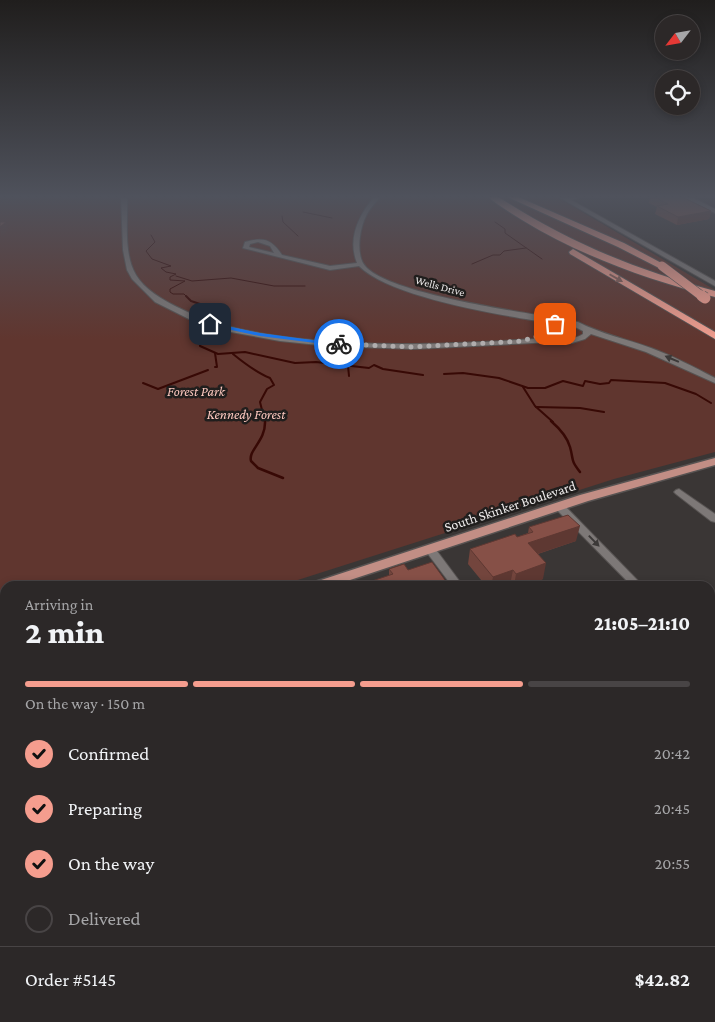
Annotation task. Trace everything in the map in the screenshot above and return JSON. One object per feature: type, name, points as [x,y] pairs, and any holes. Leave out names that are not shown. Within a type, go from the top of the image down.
[{"type":"highway","points":[[561,244],[715,336]]},
{"type":"highway","points":[[572,244],[610,260],[710,296]]},
{"type":"highway","points":[[589,244],[662,272],[713,284]]},
{"type":"highway","points":[[618,244],[662,266],[710,296],[715,306]]},
{"type":"main road","name":"South Skinker Boulevard","points":[[333,581],[559,506],[715,461]]},
{"type":"street","points":[[127,244],[128,258],[135,279],[149,294],[162,303],[210,324],[260,334],[360,346],[412,347],[582,339],[587,335],[587,330],[649,350],[691,368],[715,382]]},
{"type":"street","points":[[248,244],[245,246],[251,250],[330,268],[361,264],[358,244]]},
{"type":"street","points":[[269,244],[274,247],[280,256]]},
{"type":"street","points":[[643,244],[713,284]]},
{"type":"street","name":"Wells Drive","points":[[361,264],[373,276],[392,284],[444,299],[518,316],[542,324],[556,337],[564,340]]},
{"type":"street","name":"Wells Drive","points":[[518,316],[575,324],[587,330]]},
{"type":"street","points":[[522,341],[540,336],[555,324],[564,322]]},
{"type":"street","points":[[679,492],[715,519]]},
{"type":"street","points":[[559,506],[633,581]]},
{"type":"street","points":[[430,550],[454,581]]},
{"type":"green space","name":"Forest Park","points":[[0,244],[636,244],[715,290],[715,452],[614,479],[295,581],[0,581]]},
{"type":"building","points":[[568,515],[580,526],[528,543],[546,563],[516,574],[513,570],[493,577],[470,549],[515,534],[517,537],[533,532],[529,527]]},
{"type":"building","points":[[432,562],[445,580],[372,581],[393,574],[389,569],[404,564],[408,570]]},
{"type":"waterway","points":[[153,244],[146,251],[152,259],[171,266],[161,268],[166,272],[176,274],[170,277],[170,280],[185,281],[170,289],[170,292],[173,294],[184,294],[191,301],[200,304],[199,308]]},
{"type":"waterway","points":[[520,244],[542,259]]},
{"type":"waterway","points":[[472,264],[493,255],[500,255],[504,251],[526,248]]},
{"type":"waterway","points":[[176,276],[192,281],[231,278],[274,286],[305,286]]},
{"type":"waterway","points":[[199,332],[200,346],[218,354],[245,352],[295,363],[316,362],[369,368],[374,365],[383,369],[423,375]]},
{"type":"waterway","points":[[215,353],[217,367],[215,367]]},
{"type":"waterway","points":[[233,354],[255,371],[270,378],[274,385],[267,389],[260,402],[265,422]]},
{"type":"waterway","points":[[348,366],[349,376]]},
{"type":"waterway","points":[[143,383],[158,389],[208,370]]},
{"type":"waterway","points":[[444,374],[463,373],[499,378],[528,388],[545,388],[563,381],[583,386],[585,381],[600,384],[609,383],[611,380],[665,383],[696,394],[711,403]]},
{"type":"waterway","points":[[523,387],[536,407]]},
{"type":"waterway","points":[[536,407],[580,408],[604,412]]},
{"type":"waterway","points":[[536,407],[553,422]]},
{"type":"waterway","points":[[551,421],[567,439],[573,462],[580,472]]},
{"type":"waterway","points":[[265,422],[263,434],[252,453],[251,461],[258,468],[283,478]]},
{"type":"way so far","points":[[339,344],[412,347],[522,341],[544,334],[555,324]]},
{"type":"route","points":[[210,324],[246,332],[339,344]]},
{"type":"park label","name":"Kennedy Forest","points":[[246,414]]}]
